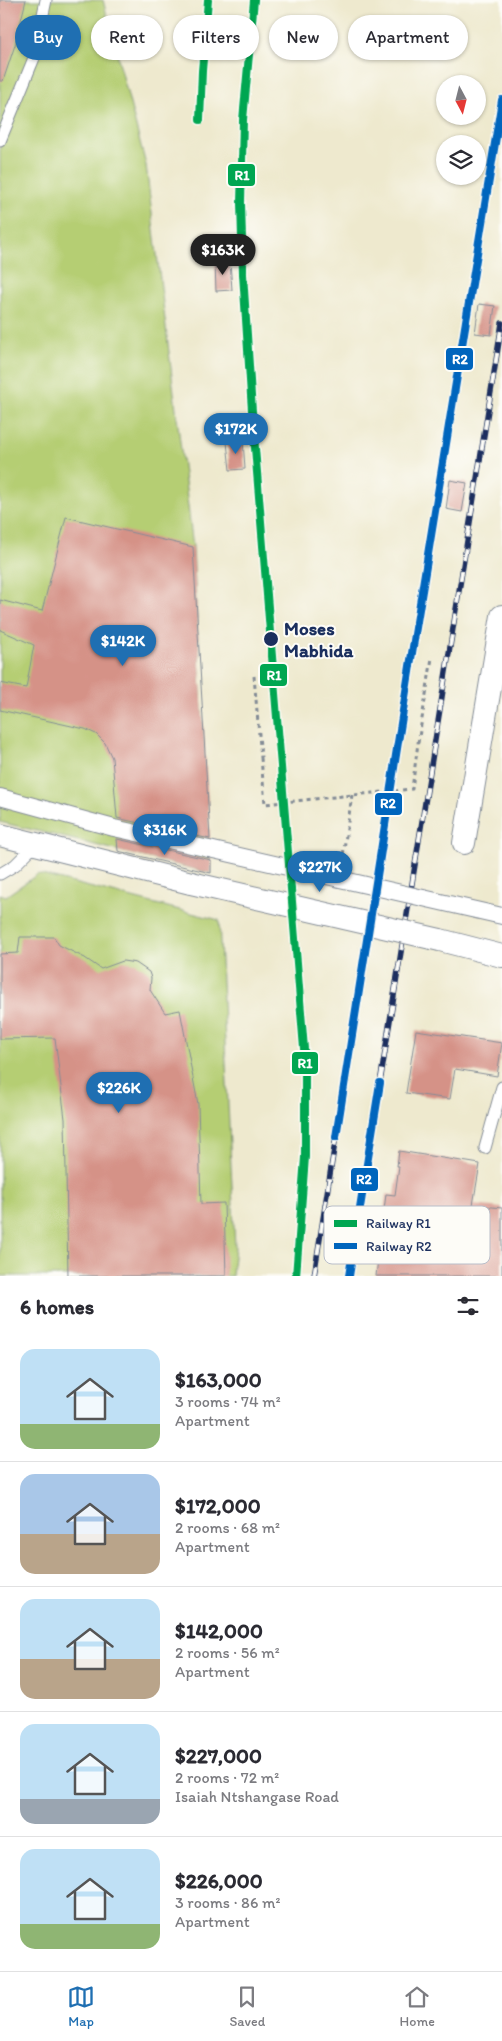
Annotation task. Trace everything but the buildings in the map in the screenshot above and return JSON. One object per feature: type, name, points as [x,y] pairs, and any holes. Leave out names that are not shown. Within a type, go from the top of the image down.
[{"type":"street","points":[[464,843],[502,616]]},
{"type":"street","points":[[0,797],[114,828],[502,916]]},
{"type":"street","points":[[0,835],[191,883],[502,956]]},
{"type":"lane","points":[[0,141],[34,58],[46,0]]},
{"type":"lane","points":[[0,874],[15,866],[36,844]]},
{"type":"lane","points":[[484,1148],[502,1087]]},
{"type":"path","points":[[254,676],[265,804],[412,790],[432,658]]},
{"type":"path","points":[[340,879],[352,796]]},
{"type":"green space","points":[[0,0],[103,0],[107,15],[91,15],[91,60],[119,60],[146,165],[193,547],[211,873],[0,822]]},
{"type":"green space","points":[[38,874],[219,920],[235,1247],[232,1276],[0,1276],[0,894],[6,896]]},
{"type":"railway","points":[[325,1206],[415,634],[502,100]]},
{"type":"railway","points":[[360,1206],[502,323]]},
{"type":"railway","points":[[293,893],[303,1018],[306,1087],[304,1168],[296,1276]]},
{"type":"railway","points":[[314,1276],[324,1212]]},
{"type":"railway","points":[[349,1276],[351,1264]]},
{"type":"rail line","name":"R1","points":[[200,120],[208,0]]},
{"type":"rail line","name":"R1","points":[[254,0],[243,120],[241,203],[243,274],[252,411],[305,1061],[305,1157],[296,1276]]},
{"type":"rail line","name":"R2","points":[[336,1137],[502,100]]},
{"type":"rail line","name":"R2","points":[[360,1206],[380,1083]]},
{"type":"rail line","name":"R2","points":[[349,1276],[351,1264]]},
{"type":"place","name":"Moses Mabhida","points":[[271,639]]}]
